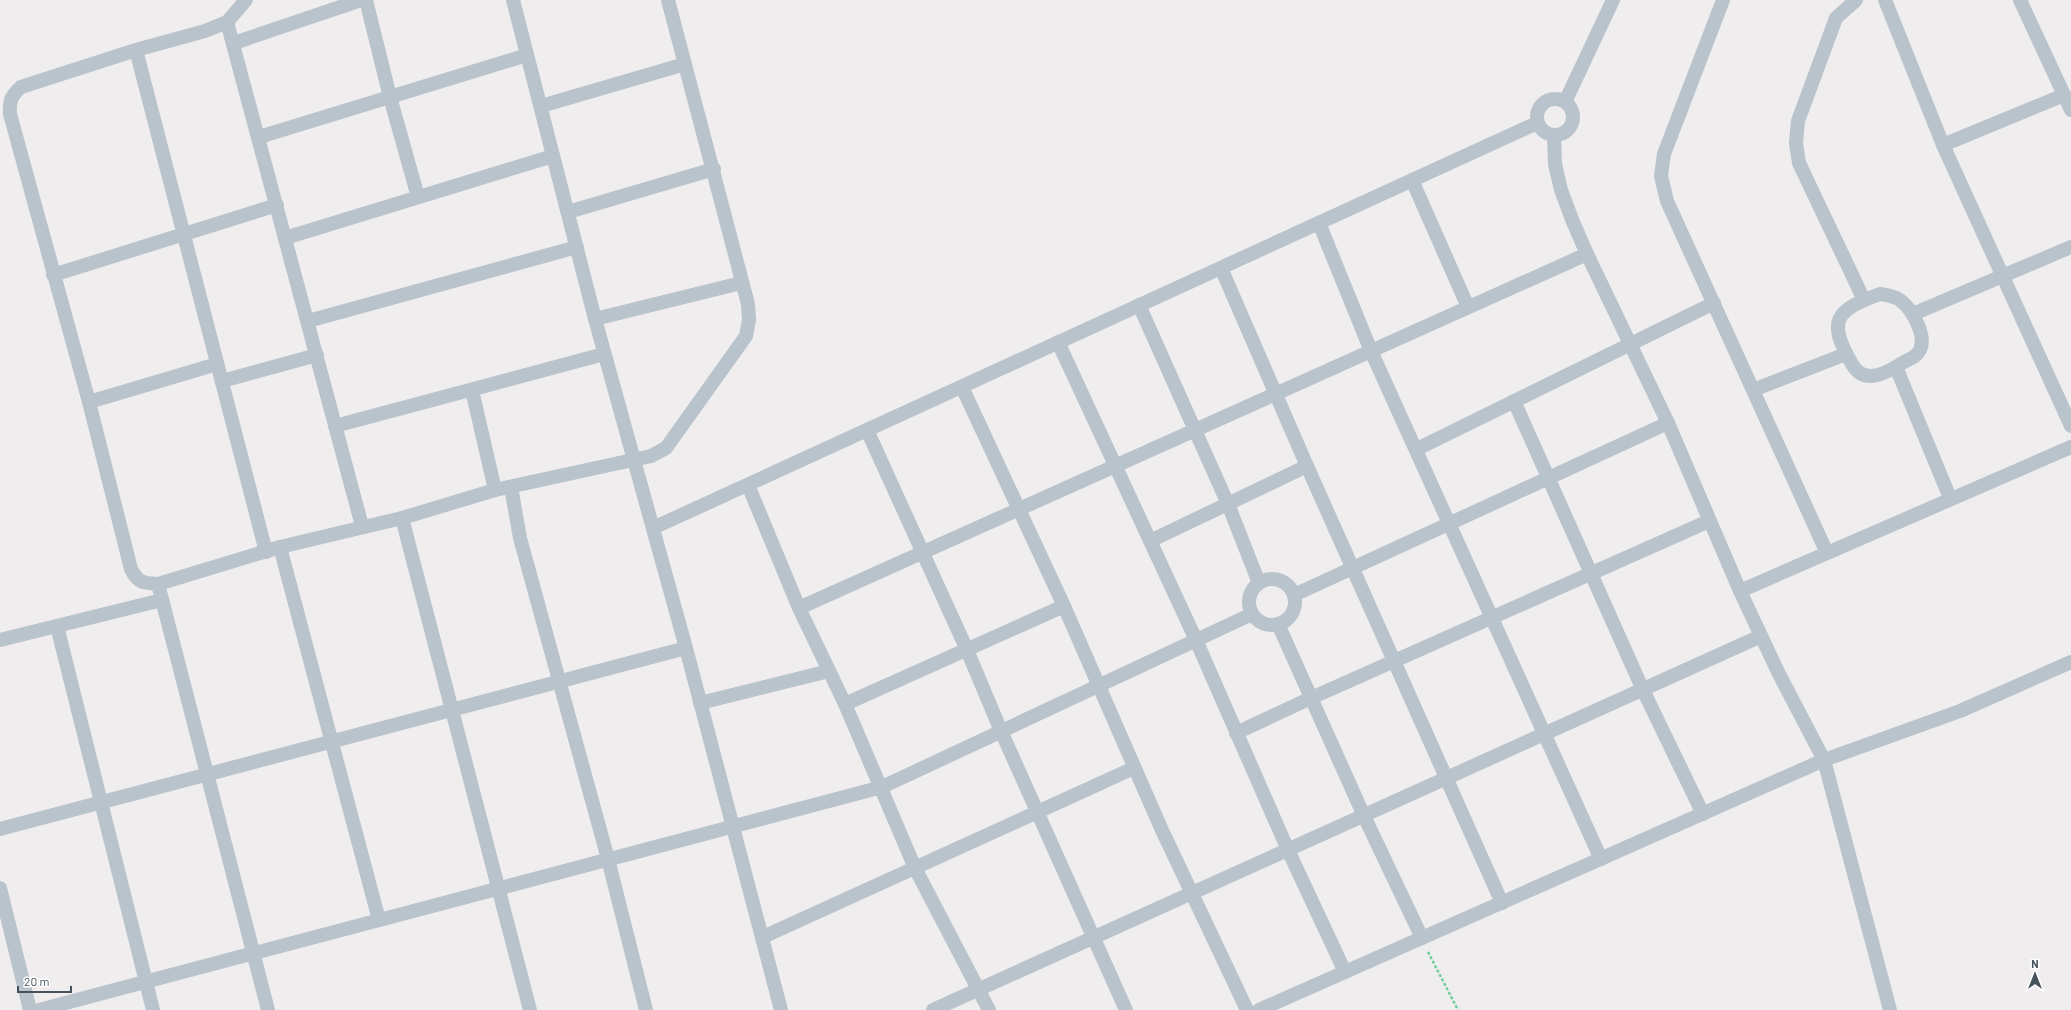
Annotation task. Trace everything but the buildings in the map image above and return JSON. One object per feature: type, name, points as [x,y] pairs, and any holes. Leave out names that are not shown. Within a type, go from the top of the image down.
[{"type":"street","points":[[246,0],[227,22],[205,32],[136,50],[21,87],[12,94],[10,102],[10,114],[89,402],[131,569],[136,578],[145,584],[158,584],[280,547],[362,526],[402,518],[495,490],[651,456],[666,448],[746,336],[749,320],[748,304],[741,283],[714,170],[668,0]]},
{"type":"street","points":[[234,43],[361,0]]},
{"type":"street","points":[[366,0],[390,97],[418,197]]},
{"type":"street","points":[[513,0],[604,354],[686,648],[763,937],[780,1010]]},
{"type":"street","points":[[1565,102],[1613,0]]},
{"type":"street","points":[[1723,0],[1664,154],[1661,176],[1668,202],[1827,553]]},
{"type":"street","points":[[1856,0],[1836,18],[1798,121],[1796,143],[1799,163],[1864,300]]},
{"type":"street","points":[[1885,0],[1943,146],[2071,426]]},
{"type":"street","points":[[2020,0],[2071,110]]},
{"type":"street","points":[[227,22],[234,43],[362,526]]},
{"type":"street","points":[[136,50],[266,552]]},
{"type":"street","points":[[259,137],[527,56]]},
{"type":"street","points":[[541,106],[685,64]]},
{"type":"street","points":[[1943,146],[2064,95]]},
{"type":"street","points":[[1552,100],[1565,102],[1572,109],[1574,118],[1570,128],[1563,134],[1554,136],[1543,132],[1537,123],[1537,114],[1540,106],[1552,100]]},
{"type":"street","points":[[653,528],[1537,123]]},
{"type":"street","points":[[1554,136],[1555,164],[1561,190],[1587,254],[1668,423],[1709,521],[1761,636],[1824,760],[1890,1010]]},
{"type":"street","points":[[285,238],[554,156]]},
{"type":"street","points":[[568,212],[714,170]]},
{"type":"street","points":[[1412,180],[1468,307]]},
{"type":"street","points":[[53,275],[276,205]]},
{"type":"street","points":[[1319,223],[1371,351],[1417,448],[1448,524],[1492,617],[1601,859]]},
{"type":"street","points":[[308,321],[577,246]]},
{"type":"street","points":[[1913,314],[2071,247]]},
{"type":"street","points":[[799,608],[1587,254]]},
{"type":"street","points":[[1221,268],[1393,661],[1502,903]]},
{"type":"street","points":[[595,319],[741,283]]},
{"type":"street","points":[[1880,294],[1893,296],[1901,301],[1913,314],[1920,332],[1921,344],[1917,354],[1896,367],[1874,377],[1864,376],[1856,371],[1846,354],[1837,329],[1838,320],[1842,313],[1864,300],[1880,294]]},
{"type":"street","points":[[1417,448],[1714,303]]},
{"type":"street","points":[[1139,306],[1196,430],[1228,504],[1259,583]]},
{"type":"street","points":[[1058,342],[1196,640],[1288,850],[1345,972]]},
{"type":"street","points":[[335,426],[604,354]]},
{"type":"street","points":[[1753,390],[1846,354]]},
{"type":"street","points":[[222,381],[317,355]]},
{"type":"street","points":[[89,402],[217,364]]},
{"type":"street","points":[[1896,367],[1950,498]]},
{"type":"street","points":[[962,387],[1064,606],[1134,768],[1247,1010]]},
{"type":"street","points":[[472,390],[495,490]]},
{"type":"street","points":[[1514,401],[1644,690],[1703,814]]},
{"type":"street","points":[[1294,595],[1668,423]]},
{"type":"street","points":[[866,430],[967,650],[1001,731],[1126,1010]]},
{"type":"street","points":[[1740,591],[2071,446]]},
{"type":"street","points":[[1150,541],[1307,466]]},
{"type":"street","points":[[748,485],[799,608],[845,704],[882,787],[915,868],[989,1010]]},
{"type":"street","points":[[511,487],[520,538],[608,859],[646,1010]]},
{"type":"street","points":[[402,518],[530,1010]]},
{"type":"street","points":[[1236,733],[1393,661],[1709,521]]},
{"type":"street","points":[[280,547],[330,742],[379,920]]},
{"type":"street","points":[[1272,579],[1286,584],[1294,595],[1294,607],[1288,618],[1278,624],[1268,625],[1259,621],[1252,614],[1249,603],[1251,592],[1259,583],[1272,579]]},
{"type":"street","points":[[158,584],[268,1010]]},
{"type":"street","points":[[0,640],[162,600]]},
{"type":"street","points":[[845,704],[1064,606]]},
{"type":"street","points":[[39,1010],[882,787],[1252,614]]},
{"type":"street","points":[[1278,624],[1364,816],[1422,938]]},
{"type":"street","points":[[58,626],[153,1010]]},
{"type":"street","points":[[933,1010],[1761,636]]},
{"type":"street","points":[[0,829],[686,648]]},
{"type":"street","points":[[1259,1010],[1824,760],[1960,711],[2071,662]]},
{"type":"street","points":[[700,703],[829,671]]},
{"type":"street","points":[[763,937],[1134,768]]},
{"type":"street","points":[[0,888],[30,1010]]},
{"type":"path","points":[[1422,938],[1458,1010]]}]
